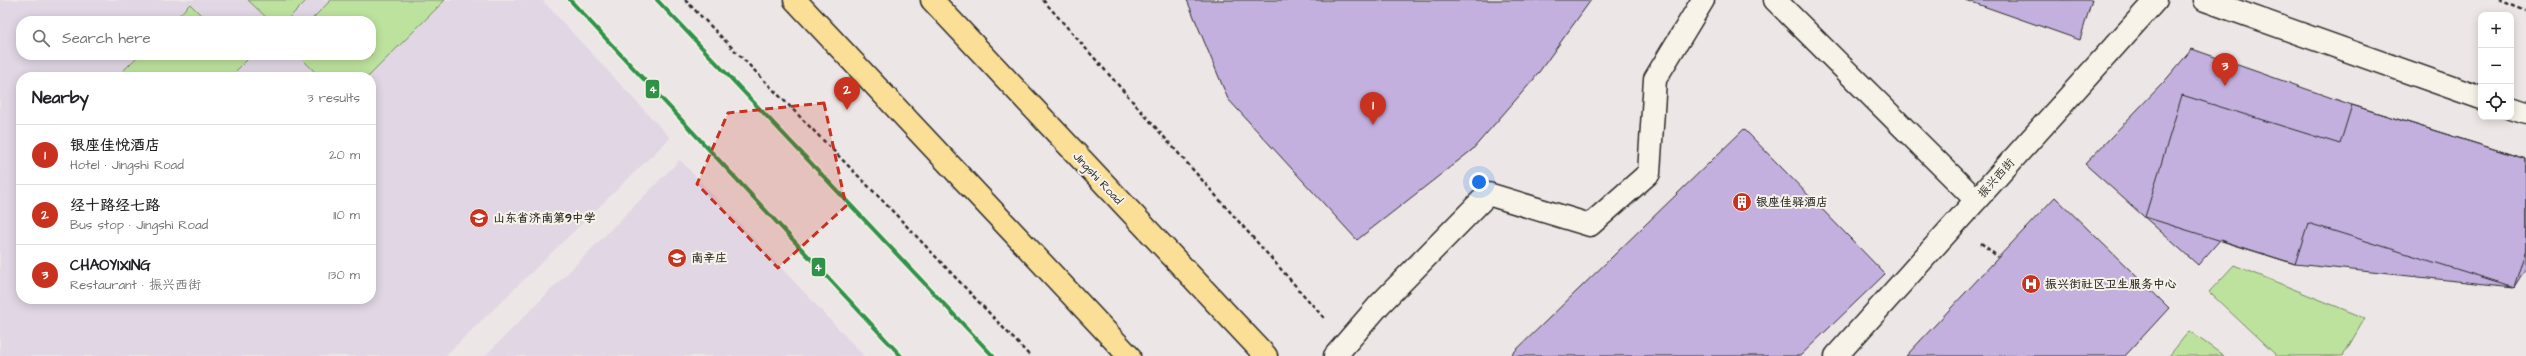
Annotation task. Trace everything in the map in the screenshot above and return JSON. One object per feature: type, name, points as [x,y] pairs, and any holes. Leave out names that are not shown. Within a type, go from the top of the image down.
[{"type":"highway","points":[[795,0],[1129,356]]},
{"type":"highway","name":"Jingshi Road","points":[[932,0],[1266,356]]},
{"type":"street","points":[[1340,349],[1488,194],[1590,225],[1649,173],[1655,80],[1703,0]]},
{"type":"street","points":[[1775,0],[1976,200]]},
{"type":"street","name":"振兴西街","points":[[1836,356],[2156,0]]},
{"type":"street","points":[[2205,0],[2478,97]]},
{"type":"street","points":[[2514,109],[2526,113]]},
{"type":"path","points":[[685,0],[880,199],[1030,356]]},
{"type":"path","points":[[1043,0],[1340,349]]},
{"type":"path","points":[[2499,0],[2526,11]]},
{"type":"highlighted area","points":[[824,103],[846,206],[778,268],[697,184],[728,113]]},
{"type":"shaded area","name":"山东省济南第9中学","points":[[0,0],[542,0],[670,138],[445,356],[0,356]]},
{"type":"shaded area","name":"南辛庄","points":[[680,160],[864,356],[485,356]]},
{"type":"green space","points":[[248,0],[307,0],[291,16],[265,16]]},
{"type":"green space","points":[[331,0],[445,0],[373,72],[315,72],[303,60],[376,60],[376,16],[315,16]]},
{"type":"green space","points":[[190,4],[202,16],[178,16]]},
{"type":"green space","points":[[134,60],[247,60],[235,72],[122,72]]},
{"type":"green space","points":[[2234,265],[2365,318],[2343,356],[2277,356],[2209,292]]},
{"type":"green space","points":[[2189,331],[2224,356],[2169,356]]},
{"type":"building","points":[[1187,0],[1591,0],[1534,79],[1472,150],[1357,240],[1228,99]]},
{"type":"building","points":[[1966,0],[2092,0],[2080,40]]},
{"type":"building","points":[[2192,49],[2352,105],[2526,159],[2526,268],[2514,287],[2295,264],[2220,240],[2198,265],[2085,164],[2163,83]]},
{"type":"building","points":[[2182,95],[2340,144],[2352,105],[2526,159],[2526,249],[2514,287],[2308,223],[2295,264],[2145,217]]},
{"type":"building","name":"银座佳驿酒店","points":[[1744,129],[1885,274],[1800,356],[1510,356]]},
{"type":"building","points":[[2055,197],[2169,308],[2125,356],[1906,356]]},
{"type":"transit line","name":"4","points":[[570,0],[901,356]]},
{"type":"transit line","name":"4","points":[[657,0],[993,356]]},
{"type":"place","name":"CHAOYIXING","points":[[2225,86]]},
{"type":"place","name":"经十路经七路","points":[[847,110]]},
{"type":"place","name":"银座佳悦酒店","points":[[1373,125]]},
{"type":"place","name":"银座佳驿酒店","points":[[1742,202]]},
{"type":"place","name":"山东省济南第9中学","points":[[479,218]]},
{"type":"place","name":"南辛庄","points":[[677,258]]},
{"type":"place","name":"振兴街社区卫生服务中心","points":[[2031,284]]}]
